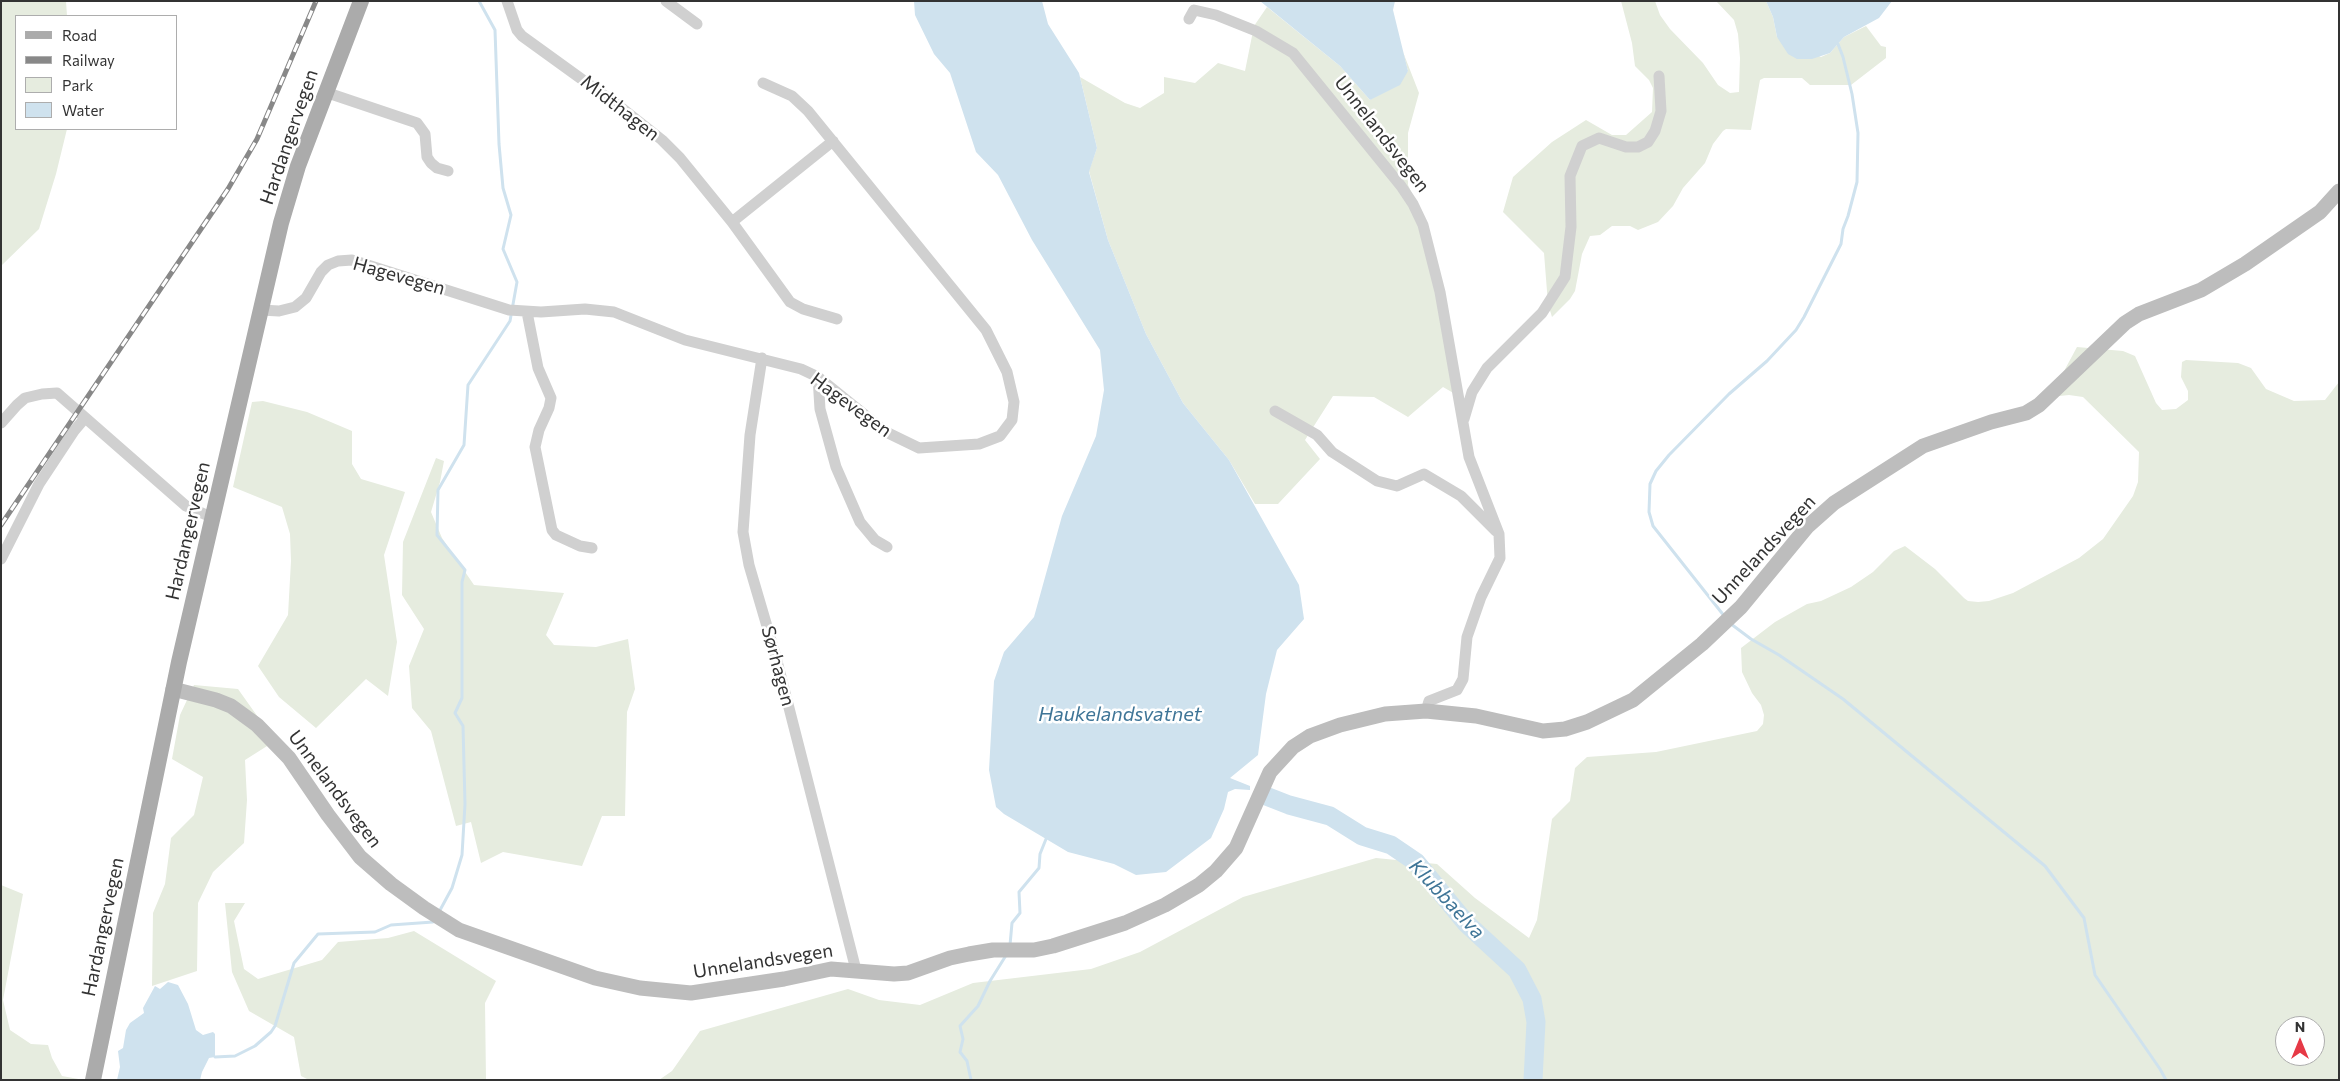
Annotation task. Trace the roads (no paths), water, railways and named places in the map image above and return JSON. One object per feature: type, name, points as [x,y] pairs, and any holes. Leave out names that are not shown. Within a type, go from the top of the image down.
[{"type":"main road","name":"Hardangervegen","points":[[93,1080],[173,689],[211,517],[290,191],[361,1]]},
{"type":"main road","name":"Unnelandsvegen","points":[[173,689],[216,700],[238,711],[257,725],[289,758],[328,815],[360,857],[391,884],[459,930],[602,980],[670,992],[691,993],[784,979],[831,969],[856,970],[878,974],[901,974],[922,969],[950,958],[969,954],[993,950],[1034,950],[1125,923],[1165,906],[1199,885],[1228,859],[1245,831],[1270,772],[1293,747],[1310,736],[1340,725],[1385,714],[1426,711],[1476,716],[1543,731],[1565,729],[1587,722],[1633,700],[1702,644],[1741,607],[1807,527],[1834,503],[1923,446],[1991,422],[2026,413],[2039,405],[2125,323],[2139,314],[2201,290],[2245,264],[2320,212],[2339,190]]},
{"type":"street","name":"Midthagen","points":[[506,1],[517,30],[522,36],[623,109],[662,140],[693,172],[790,302],[803,309],[837,319]]},
{"type":"street","points":[[666,1],[697,24]]},
{"type":"street","name":"Unnelandsvegen","points":[[1189,19],[1194,10],[1216,15],[1256,32],[1293,53],[1413,204],[1423,225],[1440,292],[1469,457],[1499,534],[1500,558],[1481,597],[1467,637],[1463,679],[1457,690],[1429,701],[1426,711]]},
{"type":"street","name":"Unnelandsvegen","points":[[1463,424],[1472,392],[1487,368],[1542,313],[1565,277],[1571,227],[1570,176],[1582,146],[1599,138],[1626,147],[1638,147],[1648,142],[1655,131],[1661,111],[1659,76]]},
{"type":"street","name":"Hagevegen","points":[[261,310],[279,311],[294,307],[306,298],[321,272],[328,265],[338,261],[352,260],[518,311],[585,309],[614,312],[685,340],[781,362],[818,377],[886,432],[919,448],[990,442],[1007,428],[1014,411],[1014,402],[1007,372],[986,330],[808,111],[792,96],[763,83]]},
{"type":"street","points":[[326,92],[416,123],[425,134],[427,157],[437,168],[448,171]]},
{"type":"street","points":[[732,222],[833,141]]},
{"type":"street","points":[[518,311],[550,398],[549,408],[539,430],[535,446],[552,530],[556,535],[580,546],[592,548]]},
{"type":"street","name":"Sørhagen","points":[[762,358],[750,435],[743,532],[749,565],[776,656],[856,970]]},
{"type":"street","points":[[818,377],[820,409],[836,467],[860,522],[875,540],[887,546]]},
{"type":"street","points":[[1,423],[16,404],[25,398],[57,393],[186,506],[211,517]]},
{"type":"street","points":[[1275,412],[1318,435],[1332,452],[1377,482],[1397,486],[1424,474],[1461,496],[1499,534]]},
{"type":"street","points":[[1,559],[39,484],[74,431],[85,418]]},
{"type":"water","name":"Haukelandsvatnet","points":[[914,1],[1042,1],[1048,24],[1079,73],[1097,148],[1089,172],[1108,240],[1146,334],[1183,403],[1229,460],[1299,585],[1304,619],[1277,650],[1266,694],[1258,755],[1230,778],[1250,786],[1250,790],[1235,789],[1228,792],[1224,809],[1211,838],[1166,872],[1136,875],[1114,864],[1068,852],[1004,814],[996,807],[989,770],[994,681],[1004,652],[1034,617],[1062,516],[1096,436],[1104,390],[1100,350],[1032,240],[998,175],[976,152],[950,73],[934,54],[915,15]]},
{"type":"water","points":[[1260,1],[1395,1],[1393,10],[1408,71],[1400,85],[1370,100],[1340,66]]},
{"type":"water","points":[[1766,1],[1892,1],[1879,18],[1844,37],[1830,53],[1812,59],[1797,59],[1788,54],[1777,37],[1773,17]]},
{"type":"water","points":[[168,982],[178,985],[188,1004],[196,1030],[203,1035],[213,1032],[215,1034],[215,1057],[209,1058],[200,1080],[117,1080],[120,1067],[118,1051],[123,1048],[126,1030],[130,1023],[144,1013],[143,1008],[155,986],[160,989]]},
{"type":"waterway","points":[[439,912],[452,888],[462,855],[465,804],[463,726],[455,713],[462,698],[462,582],[465,570],[437,535],[438,490],[464,445],[468,385],[510,321],[517,282],[503,249],[511,215],[503,188],[499,144],[495,30],[479,1]]},
{"type":"waterway","points":[[1725,617],[1653,526],[1649,512],[1650,484],[1656,471],[1669,455],[1729,394],[1767,361],[1796,330],[1841,244],[1843,229],[1857,182],[1858,133],[1852,94],[1838,44]]},
{"type":"waterway","points":[[1731,624],[1843,699],[2045,866],[2084,918],[2095,975],[2166,1080]]},
{"type":"waterway","name":"Klubbaelva","points":[[1266,796],[1289,805],[1330,816],[1362,836],[1391,845],[1416,862],[1466,923],[1517,970],[1532,999],[1536,1022],[1533,1080]]},
{"type":"waterway","points":[[1010,945],[1012,923],[1020,913],[1019,892],[1039,868],[1040,854],[1046,839]]},
{"type":"waterway","points":[[215,1057],[235,1056],[255,1046],[271,1032],[275,1026],[294,963],[318,934],[375,932],[391,925],[433,922]]},
{"type":"waterway","points":[[971,1080],[967,1061],[960,1052],[963,1039],[960,1026],[978,1006],[990,981],[1005,957]]},
{"type":"railway","points":[[1,525],[228,189],[257,139],[316,1]]}]
